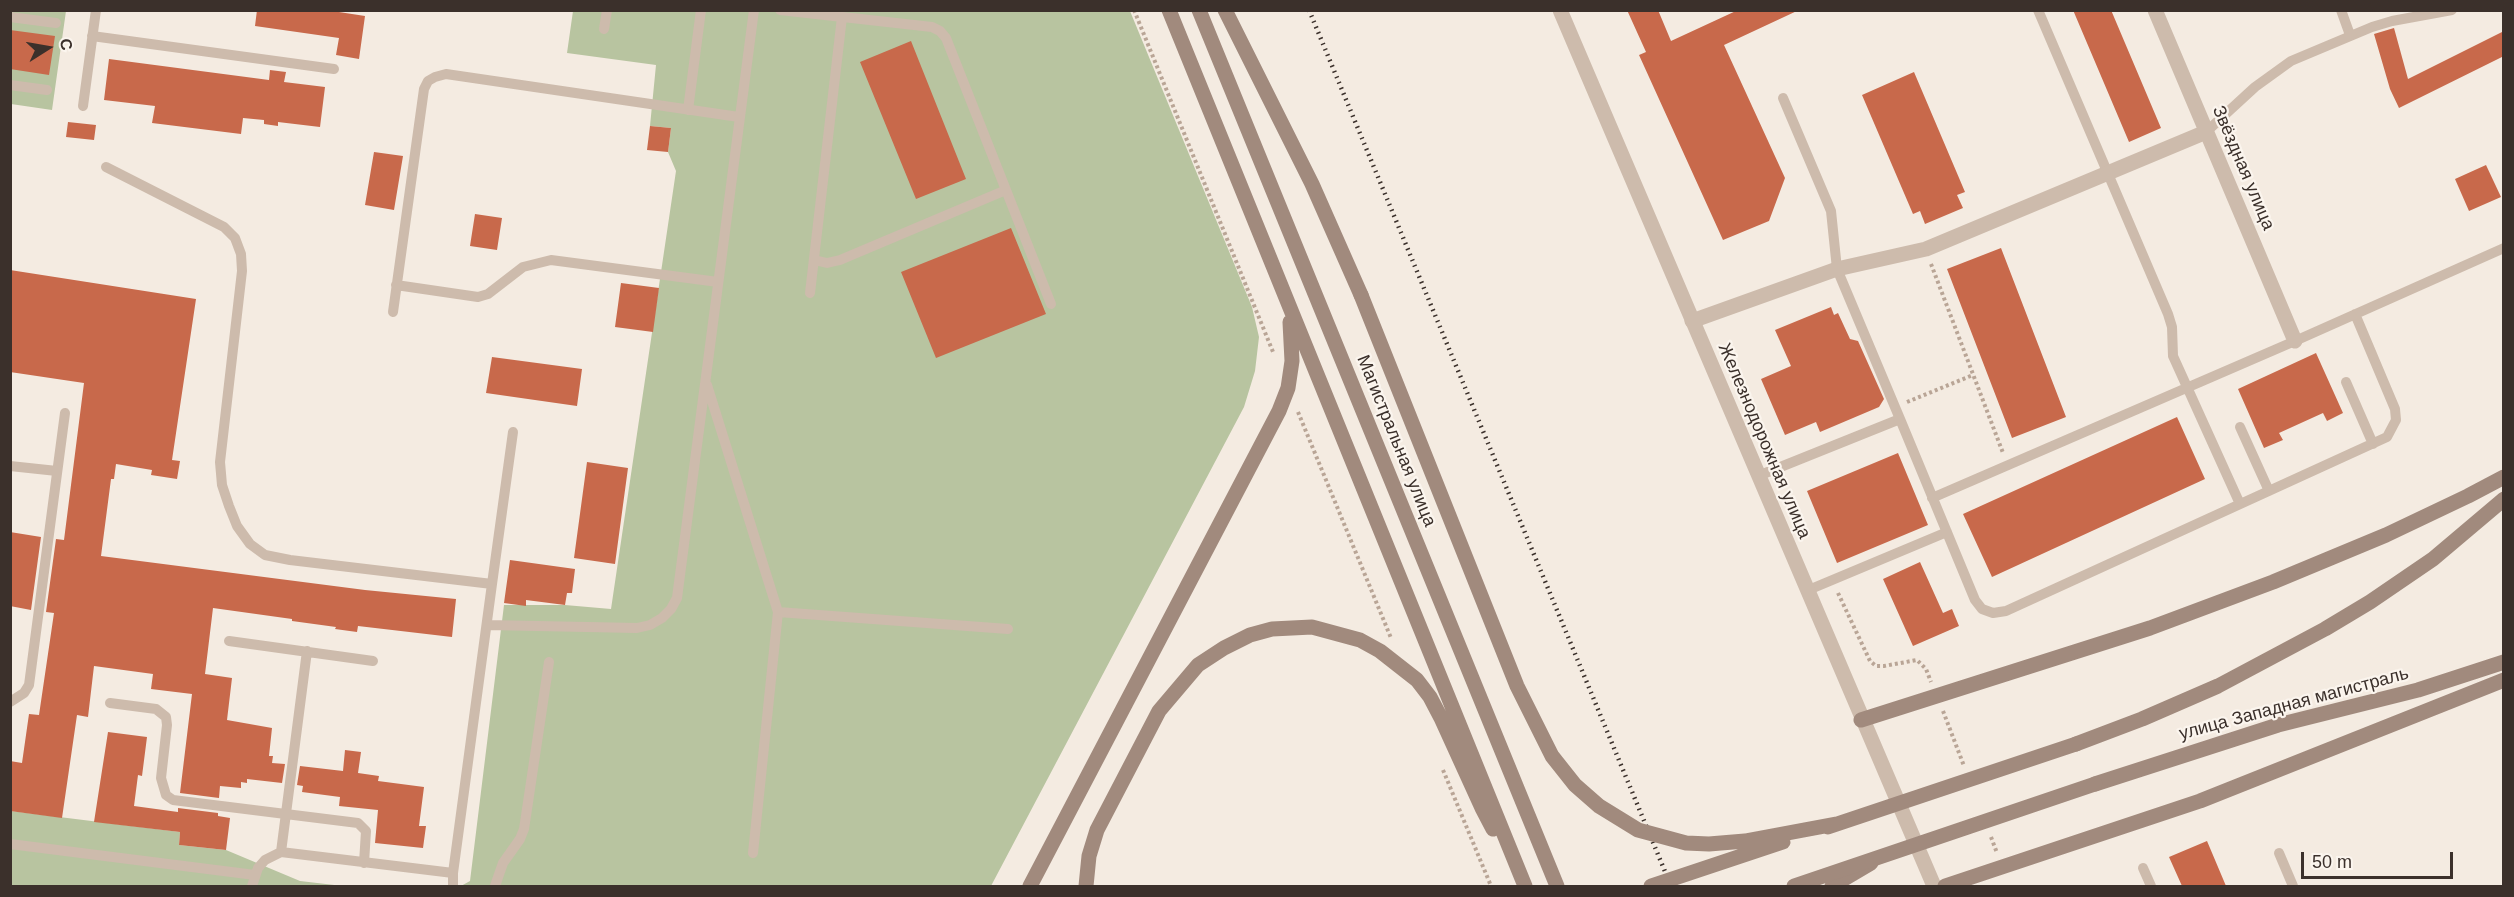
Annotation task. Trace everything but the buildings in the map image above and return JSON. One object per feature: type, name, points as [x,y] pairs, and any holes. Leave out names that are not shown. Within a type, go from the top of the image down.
[{"type":"main road","points":[[1169,10],[1524,885]]},
{"type":"main road","name":"Магистральная улица","points":[[1199,10],[1557,886]]},
{"type":"main road","points":[[1226,10],[1312,184],[1360,295],[1517,686],[1552,756],[1575,785],[1599,806],[1638,830],[1661,838],[1708,844],[1744,841],[1836,824]]},
{"type":"main road","points":[[1030,886],[1279,411],[1288,388],[1292,361],[1292,331],[1285,296]]},
{"type":"main road","points":[[1861,720],[2150,628],[2272,582],[2396,530],[2504,477]]},
{"type":"main road","name":"улица Западная магистраль","points":[[1836,824],[2076,744],[2142,719],[2218,686],[2325,629],[2370,602],[2433,559],[2504,499]]},
{"type":"main road","points":[[1086,886],[1089,856],[1097,830],[1158,711],[1198,665],[1224,648],[1250,635],[1272,629],[1302,627],[1332,631],[1360,640],[1403,668],[1430,697],[1482,808],[1524,885]]},
{"type":"main road","name":"улица Западная магистраль","points":[[1879,858],[2257,731],[2418,690],[2504,663]]},
{"type":"main road","points":[[1945,886],[2200,801],[2504,680]]},
{"type":"main road","points":[[1651,886],[1836,824]]},
{"type":"main road","points":[[1794,886],[1879,858]]},
{"type":"main road","points":[[1832,886],[1879,858]]},
{"type":"street","name":"Железнодорожная улица","points":[[1560,10],[1861,720],[1934,886]]},
{"type":"street","name":"Звёздная улица","points":[[2155,10],[2295,341]]},
{"type":"street","points":[[1692,321],[1837,269],[1926,249],[2206,132]]},
{"type":"lane","points":[[83,106],[96,10]]},
{"type":"lane","points":[[604,29],[607,10]]},
{"type":"lane","points":[[688,110],[700,10]]},
{"type":"lane","points":[[487,626],[637,628],[650,625],[662,618],[677,598],[754,10]]},
{"type":"lane","points":[[780,10],[932,27],[940,31],[946,38],[1051,304]]},
{"type":"lane","points":[[2038,10],[2169,314],[2173,356],[2240,504]]},
{"type":"lane","points":[[2341,10],[2350,35]]},
{"type":"lane","points":[[2206,132],[2274,71],[2291,61],[2403,15],[2452,10]]},
{"type":"lane","points":[[10,17],[56,23]]},
{"type":"lane","points":[[810,293],[842,17]]},
{"type":"lane","points":[[92,36],[334,69]]},
{"type":"lane","points":[[393,312],[424,89],[428,81],[435,77],[446,75],[739,117]]},
{"type":"lane","points":[[10,85],[47,90]]},
{"type":"lane","points":[[1783,98],[1832,211],[1837,269],[1975,600],[1982,609],[2006,612],[2387,437],[2393,430],[2396,420],[2395,409],[2355,315]]},
{"type":"lane","points":[[106,167],[224,227],[235,238],[241,255],[242,271],[220,462],[222,485],[229,506],[237,526],[250,544],[265,555],[290,560],[492,584]]},
{"type":"lane","points":[[814,260],[827,263],[840,260],[1006,190]]},
{"type":"lane","points":[[1932,498],[2504,248]]},
{"type":"lane","points":[[396,285],[477,297],[488,294],[523,267],[551,260],[718,282]]},
{"type":"lane","points":[[705,381],[778,612],[753,853]]},
{"type":"lane","points":[[2346,382],[2373,444]]},
{"type":"lane","points":[[10,702],[24,693],[28,685],[65,413]]},
{"type":"lane","points":[[1758,476],[1900,419]]},
{"type":"lane","points":[[2240,427],[2269,491]]},
{"type":"lane","points":[[453,886],[513,432]]},
{"type":"lane","points":[[10,466],[57,471]]},
{"type":"lane","points":[[1806,591],[1947,532]]},
{"type":"lane","points":[[778,612],[1008,629]]},
{"type":"lane","points":[[229,641],[373,661]]},
{"type":"lane","points":[[281,852],[307,651]]},
{"type":"lane","points":[[495,886],[503,862],[520,839],[524,829],[549,662]]},
{"type":"lane","points":[[110,703],[156,709],[166,717],[161,778],[166,795],[173,800],[363,826],[367,837],[364,862]]},
{"type":"lane","points":[[10,844],[255,875]]},
{"type":"lane","points":[[252,886],[255,875],[265,860],[281,852],[453,873]]},
{"type":"lane","points":[[2279,853],[2293,886]]},
{"type":"lane","points":[[2144,868],[2151,886]]},
{"type":"path","points":[[1134,10],[1274,355]]},
{"type":"path","points":[[1926,249],[2008,465]]},
{"type":"path","points":[[1895,407],[1973,375]]},
{"type":"path","points":[[1288,388],[1403,668]]},
{"type":"path","points":[[1821,585],[1840,594],[1870,661],[1876,666],[1884,666],[1917,660],[1926,669],[1932,684]]},
{"type":"path","points":[[1441,765],[1491,886]]},
{"type":"green space","points":[[10,11],[66,11],[52,110],[11,104]]},
{"type":"green space","points":[[573,11],[1130,11],[1252,307],[1259,337],[1255,371],[1244,407],[991,886],[461,886],[470,881],[504,605],[565,605],[611,609],[676,171],[668,152],[671,128],[650,126],[656,65],[567,53]]},
{"type":"green space","points":[[11,811],[180,832],[179,845],[226,850],[300,881],[343,886],[11,886]]},
{"type":"railway","points":[[1309,10],[1671,886]]}]
